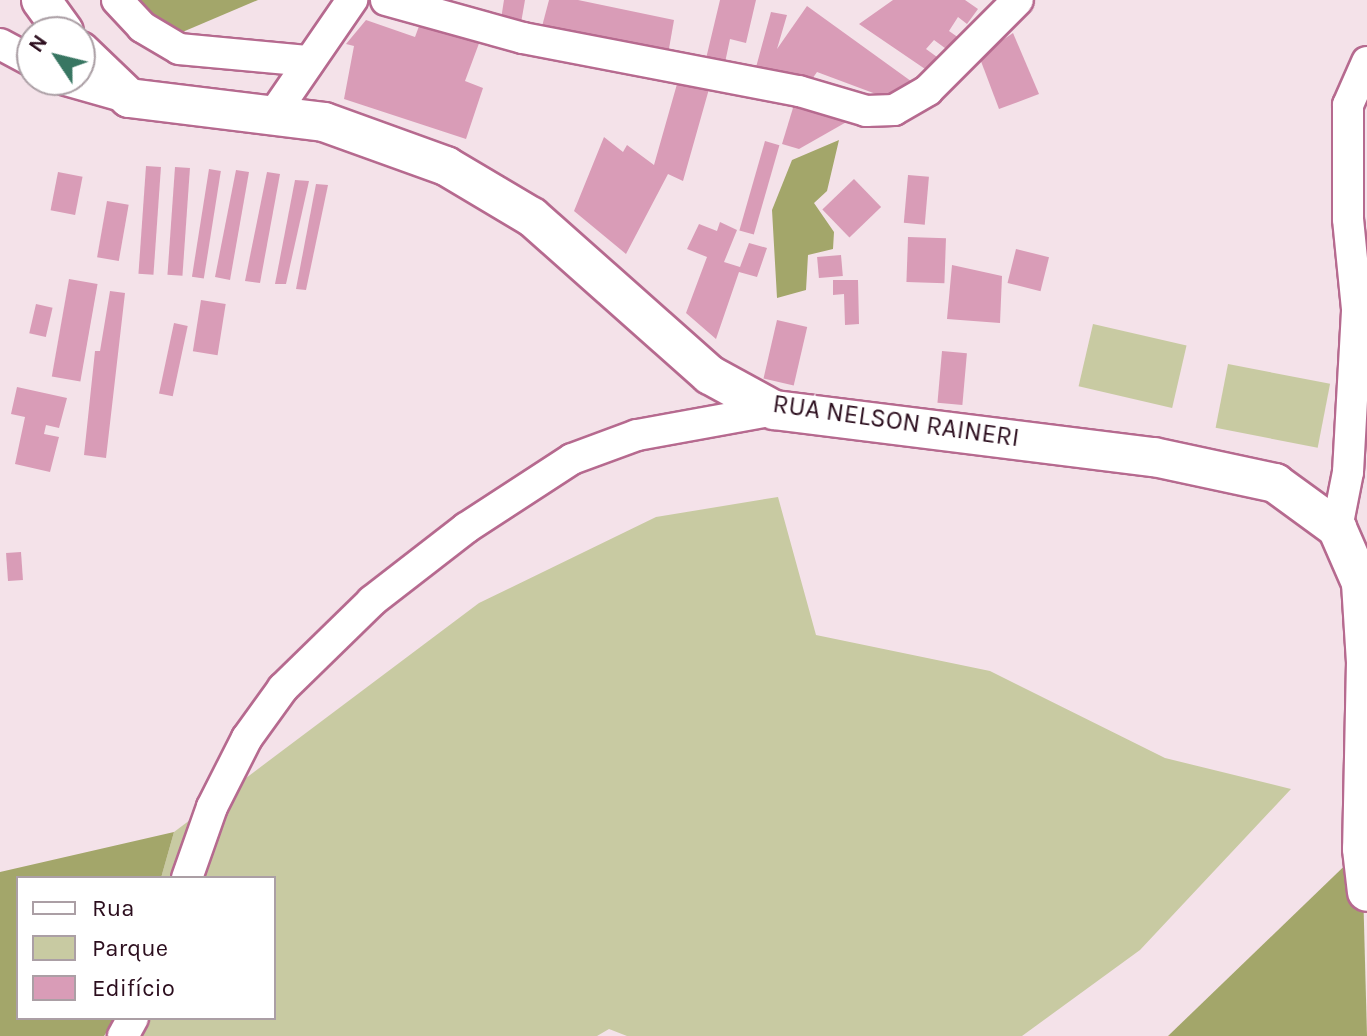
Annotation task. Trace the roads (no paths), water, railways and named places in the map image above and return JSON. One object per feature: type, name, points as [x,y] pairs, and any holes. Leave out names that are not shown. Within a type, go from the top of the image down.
[{"type":"main road","points":[[96,66],[129,98]]},
{"type":"main road","name":"RUA NELSON RAINERI","points":[[129,98],[273,115],[353,132],[446,166],[491,191],[577,254],[710,375],[774,410],[981,432],[1228,470],[1275,483],[1337,528]]},
{"type":"main road","points":[[1337,528],[1361,583],[1366,662],[1362,849],[1367,892]]},
{"type":"street","points":[[117,0],[142,27],[179,49],[309,61]]},
{"type":"street","points":[[273,115],[352,0]]},
{"type":"street","points":[[386,0],[523,38],[799,91],[866,111],[894,110],[928,90],[1018,0]]},
{"type":"street","points":[[1337,528],[1348,472],[1357,309],[1348,219],[1348,105],[1367,62]]},
{"type":"street","points":[[96,89],[129,98]]},
{"type":"street","points":[[188,876],[212,807],[247,738],[283,688],[372,601],[466,528],[572,459],[637,435],[774,410]]}]
